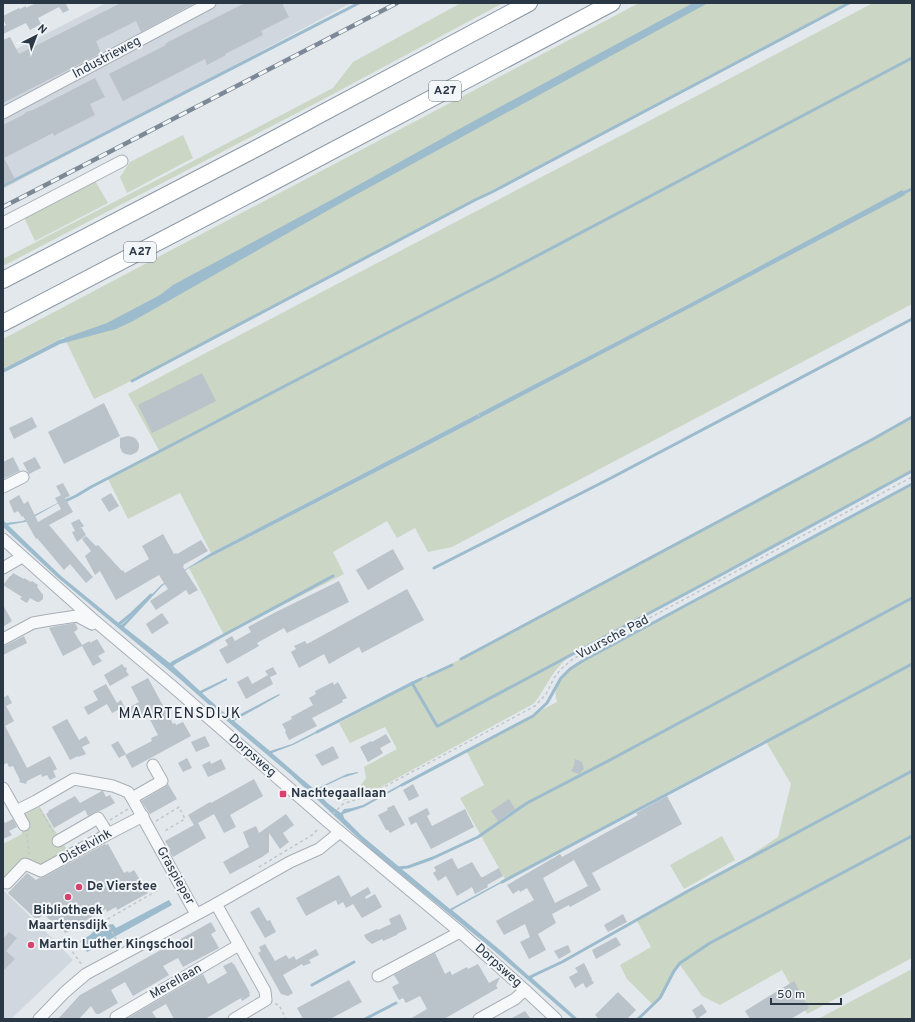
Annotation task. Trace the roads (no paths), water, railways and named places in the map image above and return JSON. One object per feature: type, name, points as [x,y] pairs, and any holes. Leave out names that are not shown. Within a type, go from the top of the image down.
[{"type":"highway","points":[[3,280],[266,143],[529,3]]},
{"type":"highway","name":"A27","points":[[3,323],[612,3]]},
{"type":"street","name":"Industrieweg","points":[[3,113],[210,3]]},
{"type":"street","points":[[3,223],[122,161]]},
{"type":"street","points":[[3,487],[23,477]]},
{"type":"street","name":"Dorpsweg","points":[[3,539],[95,621],[340,832],[460,932],[556,1019]]},
{"type":"street","points":[[3,568],[22,557]]},
{"type":"street","points":[[3,639],[33,623],[76,616],[92,624],[95,621]]},
{"type":"street","points":[[134,802],[162,781],[153,765]]},
{"type":"street","name":"Graspieper","points":[[16,810],[74,779],[114,786],[128,792],[196,914]]},
{"type":"street","points":[[3,788],[24,825]]},
{"type":"street","points":[[58,841],[98,818],[105,829]]},
{"type":"street","name":"Distelvink","points":[[7,883],[25,864],[41,871],[54,864],[105,829],[145,821]]},
{"type":"street","points":[[39,1019],[64,992],[88,973],[290,862],[318,849],[340,832]]},
{"type":"street","points":[[216,904],[265,991],[266,1000],[234,1019]]},
{"type":"street","points":[[378,976],[460,932]]},
{"type":"street","name":"Merellaan","points":[[117,1019],[116,1017],[239,945]]},
{"type":"street","points":[[479,1019],[515,999],[525,990]]},
{"type":"water","points":[[693,3],[708,3],[348,199],[133,321],[116,329],[60,344],[3,373],[3,369],[59,340],[107,323],[160,295],[173,285]]},
{"type":"water","points":[[902,190],[905,195],[415,452],[189,568],[162,586],[124,627],[171,664],[221,639],[173,666],[200,691],[227,678],[227,680],[202,693],[231,719],[279,694],[280,695],[234,721],[270,751],[292,744],[409,683],[435,672],[410,683],[293,745],[272,753],[313,788],[320,787],[347,774],[358,772],[321,788],[320,792],[323,799],[341,813],[344,809],[363,805],[440,763],[441,764],[364,807],[343,814],[344,818],[362,836],[450,909],[504,880],[505,881],[452,910],[530,977],[540,971],[541,972],[532,978],[578,1019],[573,1019],[485,943],[372,851],[290,774],[181,680],[57,577],[3,527],[3,520],[6,523],[23,521],[69,497],[25,522],[8,525],[61,576],[121,625],[161,585],[211,553],[691,303]]},
{"type":"water","points":[[169,900],[172,905],[87,952],[80,941],[90,935],[98,927],[113,924],[116,928]]},
{"type":"waterway","points":[[3,186],[359,3]]},
{"type":"waterway","points":[[132,381],[849,3]]},
{"type":"waterway","points":[[63,502],[495,278],[912,58]]},
{"type":"waterway","points":[[901,194],[912,189]]},
{"type":"waterway","points":[[434,568],[611,478],[912,319]]},
{"type":"waterway","points":[[461,659],[912,417]]},
{"type":"waterway","points":[[412,683],[438,726],[912,471]]},
{"type":"waterway","points":[[402,785],[533,716],[547,703],[561,678],[570,669],[584,660],[912,484]]},
{"type":"waterway","points":[[170,666],[172,663],[333,576]]},
{"type":"waterway","points":[[118,625],[151,595]]},
{"type":"waterway","points":[[398,868],[408,867],[433,858],[478,837],[527,803],[912,598]]},
{"type":"waterway","points":[[502,882],[912,664]]},
{"type":"waterway","points":[[428,676],[452,665]]},
{"type":"waterway","points":[[317,732],[421,679]]},
{"type":"waterway","points":[[530,977],[562,962],[688,891],[912,771]]},
{"type":"waterway","points":[[638,1019],[660,998],[674,971],[680,963],[710,943],[912,836]]},
{"type":"waterway","points":[[312,985],[354,962]]},
{"type":"waterway","points":[[365,1019],[396,1003]]},
{"type":"railway","points":[[3,207],[397,3]]},
{"type":"place","name":"Nachtegaallaan","points":[[283,794]]},
{"type":"place","name":"De Vierstee","points":[[79,887]]},
{"type":"place","name":"Bibliotheek Maartensdijk","points":[[68,897]]},
{"type":"place","name":"Martin Luther Kingschool","points":[[31,945]]},
{"type":"district","name":"MAARTENSDIJK","points":[[180,714]]}]
